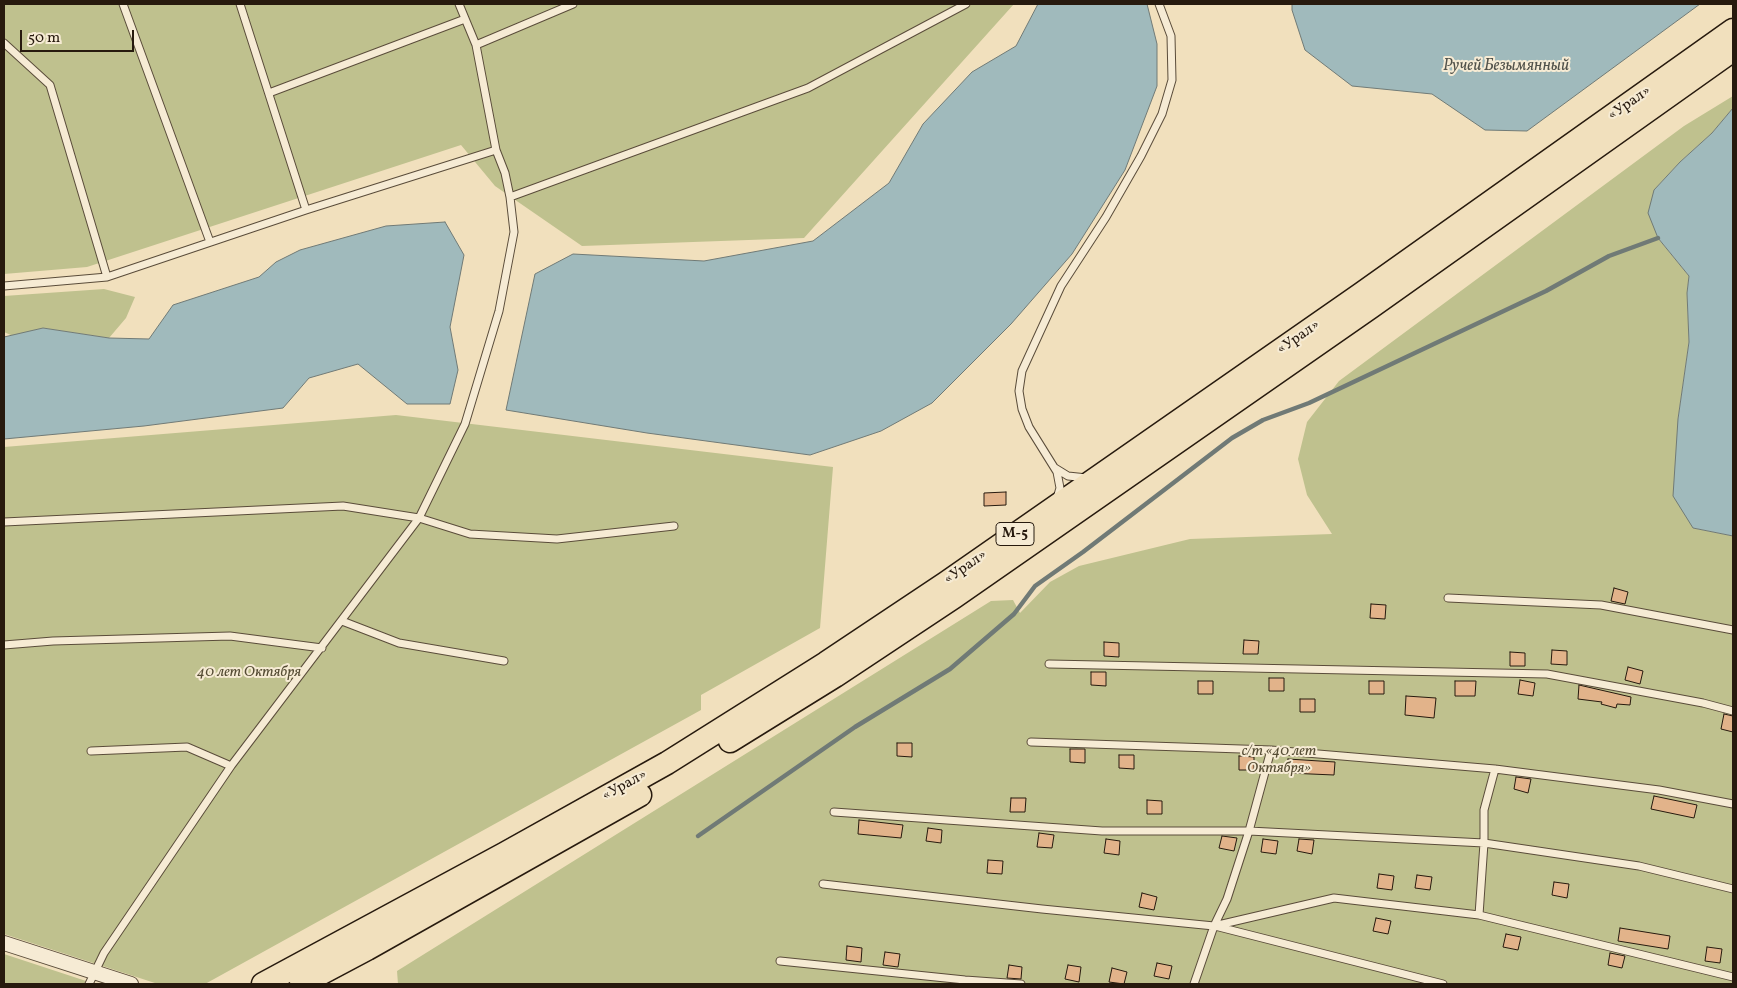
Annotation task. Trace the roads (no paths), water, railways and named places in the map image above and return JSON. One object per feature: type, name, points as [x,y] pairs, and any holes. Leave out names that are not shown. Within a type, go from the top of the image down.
[{"type":"highway","name":"«Урал»","points":[[263,984],[496,858],[667,762],[826,663],[946,583],[1377,283],[1733,30]]},
{"type":"highway","name":"«Урал»","points":[[301,984],[384,940],[674,776],[835,676],[954,596],[1371,307],[1733,50]]},
{"type":"street","points":[[4,943],[92,978],[131,984]]},
{"type":"lane","points":[[122,4],[210,242]]},
{"type":"lane","points":[[240,4],[306,210]]},
{"type":"lane","points":[[92,978],[104,953],[231,766],[419,518],[465,424],[499,310],[514,232],[510,197],[505,173],[496,150],[476,45],[459,4]]},
{"type":"lane","points":[[476,45],[573,4]]},
{"type":"lane","points":[[510,197],[808,88],[966,4]]},
{"type":"lane","points":[[1048,511],[1057,499],[1060,488],[1058,477],[1029,427],[1022,409],[1019,391],[1022,371],[1061,286],[1106,217],[1141,156],[1162,114],[1172,80],[1171,36],[1159,4]]},
{"type":"lane","points":[[269,93],[465,19]]},
{"type":"lane","points":[[4,43],[50,84],[107,277]]},
{"type":"lane","points":[[4,286],[107,277],[306,210],[496,150]]},
{"type":"lane","points":[[1053,466],[1074,478],[1090,478],[1103,473]]},
{"type":"lane","points":[[4,522],[343,506],[419,518],[470,534],[557,539],[674,526]]},
{"type":"lane","points":[[1448,598],[1602,605],[1733,630]]},
{"type":"lane","points":[[342,621],[399,643],[504,661]]},
{"type":"lane","points":[[4,645],[53,641],[230,636],[322,648]]},
{"type":"lane","points":[[1049,664],[1547,674],[1703,703],[1733,711]]},
{"type":"lane","points":[[1031,742],[1271,750],[1496,769],[1659,790],[1733,804]]},
{"type":"lane","points":[[91,751],[186,747],[231,766]]},
{"type":"lane","points":[[1194,984],[1214,926],[1227,898],[1249,831],[1271,750]]},
{"type":"lane","points":[[1478,914],[1484,843],[1484,810],[1496,769]]},
{"type":"lane","points":[[834,812],[1102,831],[1249,831],[1484,843],[1639,866],[1733,889]]},
{"type":"lane","points":[[823,884],[1032,908],[1214,926],[1442,984]]},
{"type":"lane","points":[[1214,926],[1334,898],[1478,914],[1733,977]]},
{"type":"lane","points":[[780,960],[965,980],[1021,984]]},
{"type":"water","points":[[1038,4],[1147,4],[1157,44],[1157,86],[1125,170],[1072,254],[1011,324],[932,403],[881,431],[810,455],[647,433],[506,410],[535,274],[573,254],[704,261],[813,241],[889,183],[923,124],[972,72],[1016,46]]},
{"type":"water","name":"Ручей Безымянный","points":[[1292,4],[1700,4],[1527,131],[1485,130],[1432,94],[1352,86],[1305,50],[1292,10]]},
{"type":"water","points":[[1733,108],[1733,536],[1693,528],[1673,496],[1678,419],[1689,342],[1687,293],[1689,276],[1658,238],[1648,213],[1654,190],[1680,162],[1712,133]]},
{"type":"water","points":[[445,222],[464,255],[450,327],[458,370],[450,404],[407,404],[358,364],[309,378],[283,408],[144,426],[4,439],[4,337],[43,328],[109,338],[149,339],[173,305],[259,277],[276,262],[300,250],[386,226]]},
{"type":"waterway","points":[[698,836],[855,727],[950,669],[1014,614],[1035,586],[1083,552],[1232,438],[1263,420],[1309,403],[1546,291],[1609,256],[1658,238]]},
{"type":"park label","name":"40 лет Октября","points":[[249,673]]},
{"type":"park label","name":"с/т «40 лет Октября»","points":[[1279,760]]}]
